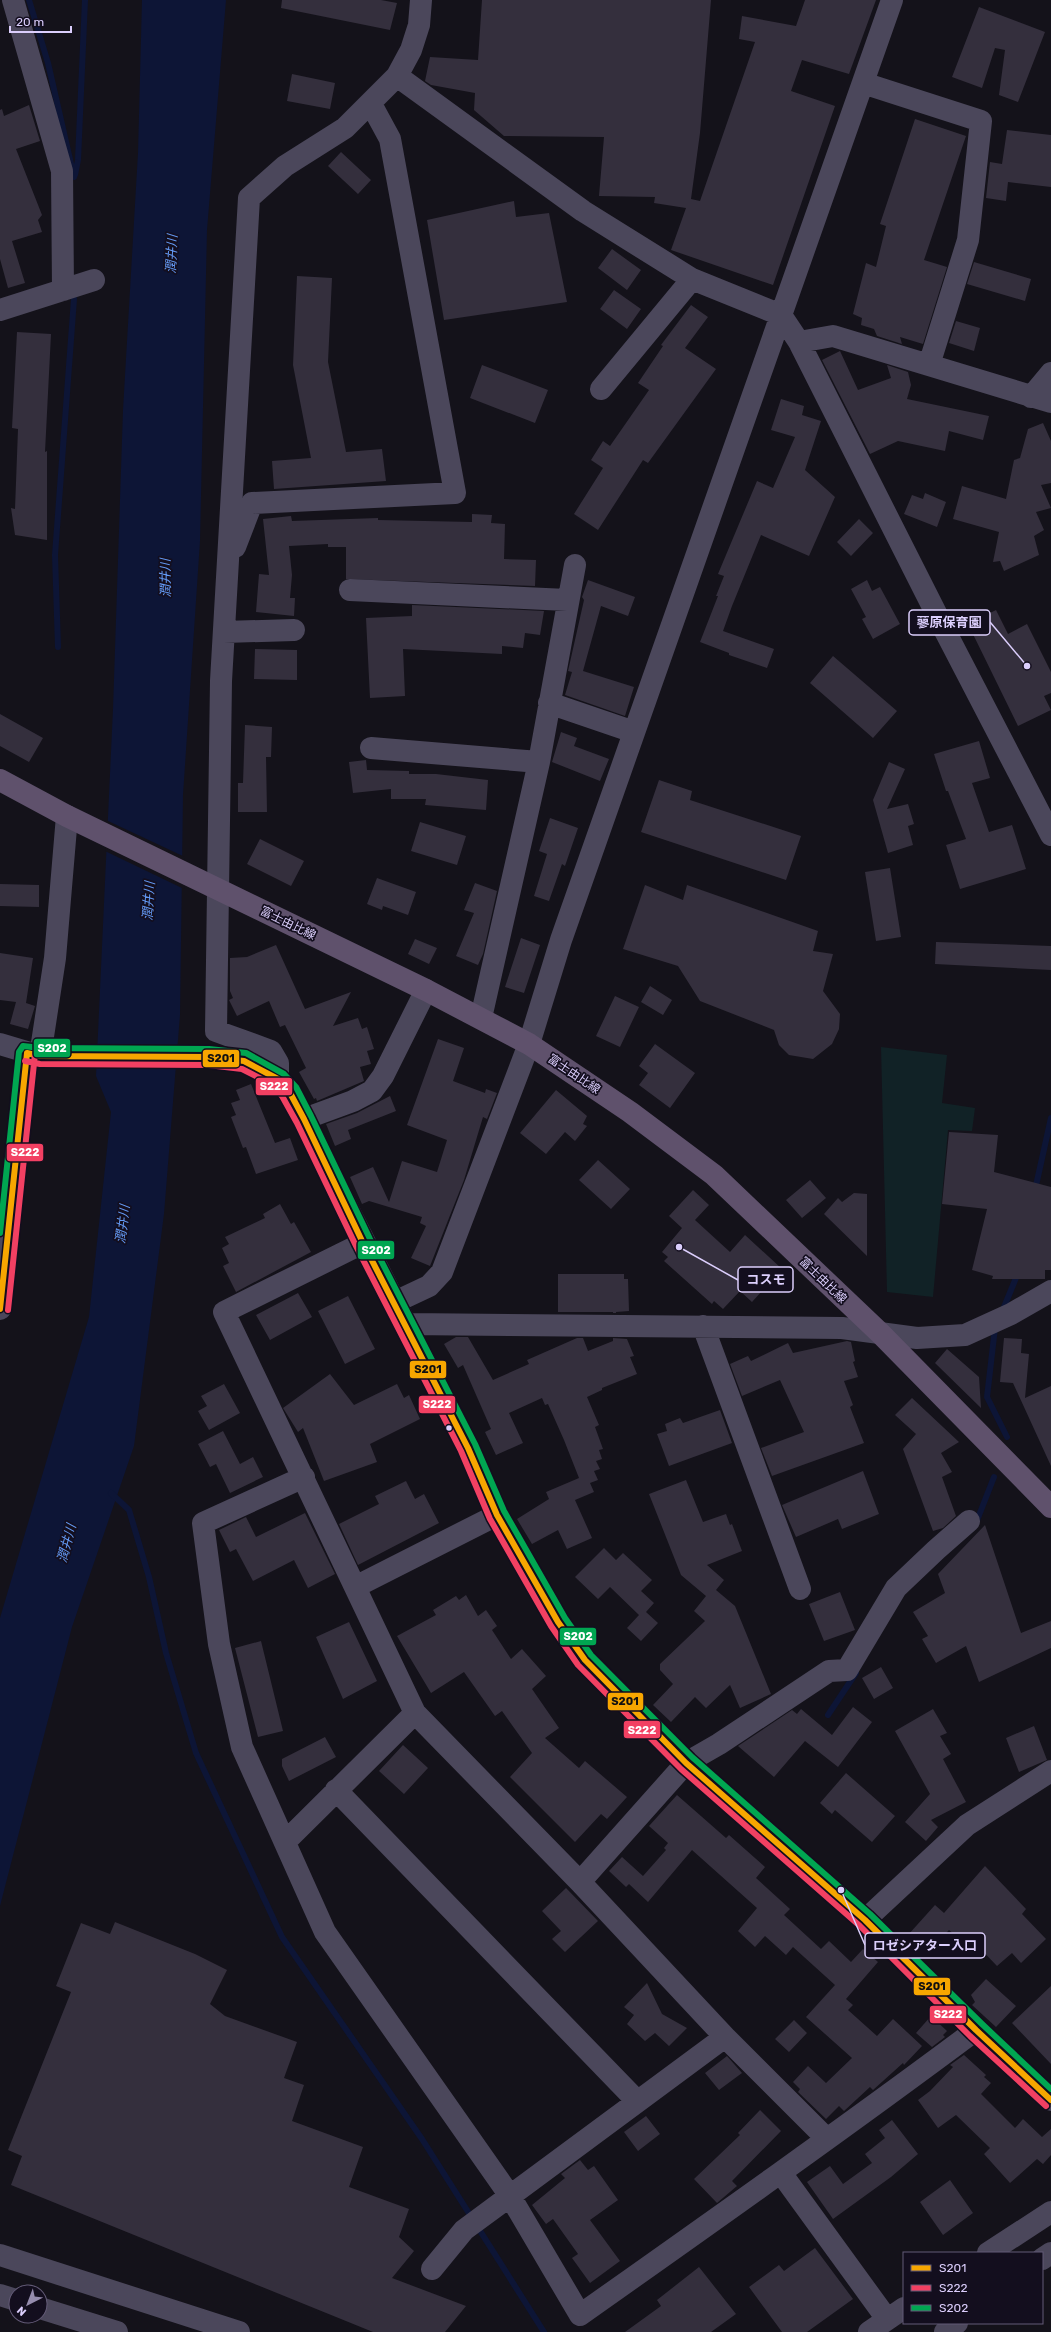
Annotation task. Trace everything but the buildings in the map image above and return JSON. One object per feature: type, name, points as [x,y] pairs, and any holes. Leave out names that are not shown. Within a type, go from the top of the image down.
[{"type":"main road","name":"富士由比線","points":[[0,780],[72,818],[481,1018],[530,1044],[630,1112],[714,1175],[880,1333],[1051,1507]]},
{"type":"street","points":[[12,0],[62,171],[63,290]]},
{"type":"street","points":[[278,1079],[278,1063],[271,1051],[216,1031],[211,886],[249,198],[285,166],[345,128],[371,104],[397,76],[411,50],[419,25],[421,0]]},
{"type":"street","points":[[395,1302],[429,1286],[442,1272],[530,1044],[561,940],[892,0]]},
{"type":"street","points":[[397,76],[583,211],[692,279],[781,314],[799,342],[1051,834]]},
{"type":"street","points":[[862,83],[981,121],[968,240],[929,365]]},
{"type":"street","points":[[229,551],[236,546],[252,503],[455,492],[390,139],[371,104]]},
{"type":"street","points":[[601,388],[692,279]]},
{"type":"street","points":[[0,310],[94,280]]},
{"type":"street","points":[[799,342],[833,336],[1041,399],[1051,372]]},
{"type":"street","points":[[481,1018],[539,762],[574,565]]},
{"type":"street","points":[[350,590],[567,600]]},
{"type":"street","points":[[224,632],[294,630]]},
{"type":"street","points":[[549,703],[634,732]]},
{"type":"street","points":[[371,748],[539,762]]},
{"type":"street","points":[[0,1310],[34,1054],[55,958],[72,818]]},
{"type":"street","points":[[304,1119],[353,1101],[372,1091],[383,1076],[426,990]]},
{"type":"street","points":[[0,1044],[34,1054],[208,1056],[244,1061],[278,1079],[289,1091],[304,1119],[363,1243],[395,1302],[468,1448],[497,1515],[558,1622],[585,1660],[686,1763],[865,1920],[976,2030],[1051,2100]]},
{"type":"street","points":[[363,1243],[224,1312],[304,1477],[415,1713],[580,1882],[725,2037],[826,2138]]},
{"type":"street","points":[[406,1324],[842,1328],[917,1338],[965,1335],[1011,1314],[1051,1291]]},
{"type":"street","points":[[703,1326],[800,1590]]},
{"type":"street","points":[[304,1477],[203,1524],[219,1644],[242,1746],[325,1932],[510,2196],[580,2315],[781,2173],[826,2138],[880,2102],[976,2030]]},
{"type":"street","points":[[355,1587],[497,1515]]},
{"type":"street","points":[[580,1882],[686,1763],[719,1744],[829,1671],[847,1670],[896,1588],[969,1521]]},
{"type":"street","points":[[286,1842],[336,1790],[415,1713]]},
{"type":"street","points":[[865,1920],[967,1825],[1051,1771]]},
{"type":"street","points":[[336,1790],[637,2101]]},
{"type":"street","points":[[432,2270],[464,2230],[725,2037]]},
{"type":"street","points":[[781,2173],[896,2313],[869,2332]]},
{"type":"street","points":[[990,2252],[1051,2212]]},
{"type":"street","points":[[0,2255],[239,2332]]},
{"type":"street","points":[[48,2310],[117,2332]]},
{"type":"street","points":[[944,2332],[956,2324]]},
{"type":"shaded area","points":[[881,1047],[947,1055],[942,1103],[975,1108],[972,1131],[948,1130],[933,1297],[887,1292]]},
{"type":"water","name":"潤井川","points":[[142,0],[226,0],[207,230],[200,541],[183,795],[180,1015],[164,1214],[134,1446],[72,1627],[0,1906],[0,1618],[89,1317],[111,1112],[96,1076],[113,709],[123,410],[138,153]]},
{"type":"pier","points":[[106,820],[185,857],[184,889],[105,851]]},
{"type":"waterway","points":[[29,0],[48,63],[74,177]]},
{"type":"waterway","points":[[75,175],[78,160],[85,0]]},
{"type":"waterway","points":[[58,647],[55,555],[74,299]]},
{"type":"waterway","points":[[1035,1190],[1051,1118]]},
{"type":"waterway","points":[[1002,1312],[1018,1273]]},
{"type":"waterway","points":[[995,1328],[987,1397],[1007,1437]]},
{"type":"waterway","points":[[976,1523],[994,1477]]},
{"type":"waterway","points":[[111,1493],[129,1510],[149,1577],[166,1653],[196,1753],[282,1937],[422,2139],[544,2332]]},
{"type":"waterway","points":[[828,1715],[856,1673]]},
{"type":"transit line","name":"S202","points":[[0,1233],[19,1052],[23,1046],[41,1048],[209,1049],[246,1053],[284,1074],[296,1087],[311,1116],[370,1239],[475,1444],[504,1511],[565,1618],[591,1655],[692,1757],[870,1914],[982,2024],[1051,2089]]},
{"type":"transit line","name":"S201","points":[[27,1053],[40,1056],[208,1057],[244,1061],[278,1079],[289,1091],[304,1119],[363,1243],[468,1448],[497,1515],[558,1622],[585,1660],[686,1763],[865,1920],[976,2030],[1051,2100]]},
{"type":"transit line","name":"S201","points":[[0,1309],[27,1053]]},
{"type":"transit line","name":"S222","points":[[8,1310],[35,1054]]},
{"type":"transit line","name":"S222","points":[[25,1061],[40,1064],[208,1065],[242,1069],[273,1085],[282,1096],[297,1123],[356,1246],[461,1451],[490,1519],[551,1626],[578,1665],[681,1769],[860,1926],[970,2036],[1046,2106]]},
{"type":"place","name":"蓼原保育園","points":[[1027,666]]},
{"type":"place","name":"コスモ","points":[[679,1247]]},
{"type":"place","name":"ロゼシアター入口","points":[[841,1890]]}]
